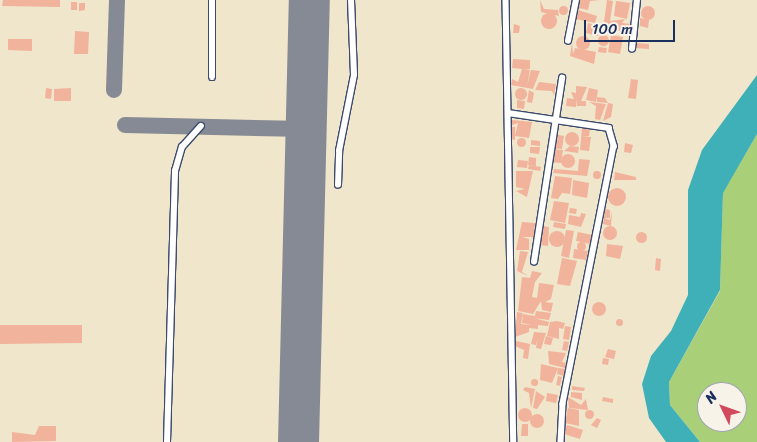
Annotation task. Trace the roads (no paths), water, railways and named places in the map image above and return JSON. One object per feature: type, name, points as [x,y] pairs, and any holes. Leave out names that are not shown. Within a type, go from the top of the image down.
[{"type":"street","points":[[212,0],[212,77]]},
{"type":"street","points":[[338,185],[338,151],[354,75],[352,0]]},
{"type":"street","points":[[506,0],[514,442]]},
{"type":"street","points":[[568,41],[576,0]]},
{"type":"street","points":[[632,49],[637,0]]},
{"type":"street","points":[[534,262],[554,120],[562,78]]},
{"type":"street","points":[[508,113],[609,128],[614,146],[563,404],[561,442]]},
{"type":"street","points":[[167,442],[175,171],[182,147],[201,126]]},
{"type":"water","points":[[757,75],[757,134],[723,193],[720,290],[669,382],[670,405],[700,442],[666,442],[649,418],[642,384],[651,356],[671,331],[688,295],[688,190],[702,150]]}]
